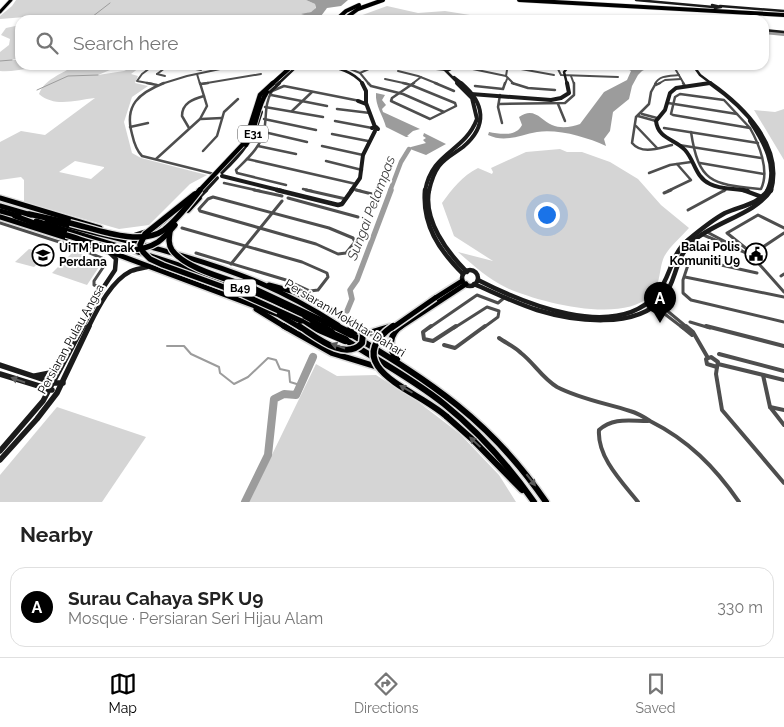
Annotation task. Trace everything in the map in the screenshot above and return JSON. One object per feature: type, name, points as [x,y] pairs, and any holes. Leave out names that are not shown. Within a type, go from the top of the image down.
[{"type":"highway","points":[[342,15],[346,11],[367,3],[383,0]]},
{"type":"highway","points":[[519,0],[784,13]]},
{"type":"highway","points":[[576,0],[735,12]]},
{"type":"highway","points":[[349,15],[357,9],[376,1]]},
{"type":"highway","points":[[354,15],[376,1]]},
{"type":"highway","points":[[347,15],[367,3]]},
{"type":"highway","name":"E31","points":[[201,189],[244,142],[260,95],[289,70]]},
{"type":"highway","name":"E31","points":[[171,229],[251,138],[264,96],[290,70]]},
{"type":"highway","points":[[29,214],[131,238],[151,235],[170,225],[201,189]]},
{"type":"highway","points":[[201,189],[148,231],[141,240],[142,252],[149,258],[250,297],[324,333],[345,340]]},
{"type":"highway","points":[[15,216],[66,235],[128,250],[151,246],[171,229]]},
{"type":"highway","points":[[171,229],[170,247],[179,258],[191,265],[256,286],[351,334]]},
{"type":"main road","points":[[0,12],[11,0]]},
{"type":"main road","points":[[0,198],[117,233],[193,260]]},
{"type":"main road","name":"Persiaran Mokhtar Dahari","points":[[0,206],[101,236],[193,260],[256,286],[290,296],[432,385],[473,417],[516,462],[546,502]]},
{"type":"main road","name":"Persiaran Mokhtar Dahari","points":[[0,211],[130,250],[264,297],[313,320],[454,412],[489,444],[507,465],[533,502]]},
{"type":"main road","name":"B49","points":[[0,217],[108,251],[244,302],[326,350],[400,375]]},
{"type":"main road","points":[[339,326],[355,332],[379,332],[464,282]]},
{"type":"main road","points":[[404,367],[391,354],[391,340],[394,334],[400,326],[464,282]]},
{"type":"main road","points":[[244,302],[279,315],[341,349],[355,348],[363,342],[365,336],[362,328],[355,322],[295,292],[256,286]]},
{"type":"main road","points":[[436,298],[378,340],[373,358],[376,367],[384,377],[421,398],[446,416],[485,452],[533,502]]},
{"type":"street","points":[[636,0],[716,5]]},
{"type":"street","points":[[648,0],[784,13]]},
{"type":"street","points":[[769,30],[784,32]]},
{"type":"street","points":[[147,70],[137,81],[157,85]]},
{"type":"street","points":[[162,70],[157,74],[165,76]]},
{"type":"street","points":[[216,70],[184,76],[157,85],[137,100],[128,119],[136,150],[142,156],[218,175],[358,218]]},
{"type":"street","points":[[117,233],[142,234],[161,226],[218,175],[244,150],[254,135],[262,103],[267,93],[290,70]]},
{"type":"street","points":[[224,183],[283,196],[338,205],[342,204],[360,178],[363,155],[374,129],[364,86],[351,72],[343,70]]},
{"type":"street","points":[[352,70],[360,73],[371,85]]},
{"type":"street","points":[[360,73],[367,70]]},
{"type":"street","points":[[446,70],[457,84],[471,94],[500,95],[526,100],[561,99],[569,93],[565,70]]},
{"type":"street","points":[[453,70],[454,78],[471,94],[477,116],[471,135],[435,164],[427,180],[424,196],[430,226],[436,242],[465,273],[476,274],[476,282]]},
{"type":"street","points":[[475,70],[507,78],[519,86],[555,90]]},
{"type":"street","points":[[476,86],[504,89],[509,70]]},
{"type":"street","points":[[528,70],[554,76]]},
{"type":"street","points":[[559,70],[560,74],[565,76],[618,77]]},
{"type":"street","points":[[676,70],[686,86]]},
{"type":"street","points":[[693,70],[694,74],[749,115],[765,139],[774,164],[775,180],[773,190],[702,232]]},
{"type":"street","points":[[695,70],[706,83]]},
{"type":"street","points":[[398,71],[421,77],[454,91]]},
{"type":"street","points":[[156,159],[200,119],[207,106],[197,74]]},
{"type":"street","points":[[201,84],[261,74]]},
{"type":"street","points":[[672,146],[640,149],[632,145],[638,116],[649,104],[651,92],[659,78],[679,75]]},
{"type":"street","points":[[499,104],[558,104],[574,98],[576,91],[572,76]]},
{"type":"street","points":[[385,79],[412,85],[456,106],[433,118],[428,118],[392,102],[392,98],[412,85],[421,77]]},
{"type":"street","points":[[656,84],[665,80],[681,80]]},
{"type":"street","points":[[656,120],[663,114],[670,93],[676,88],[706,83]]},
{"type":"street","points":[[364,86],[371,85],[398,93],[444,112]]},
{"type":"street","points":[[286,185],[237,173],[236,170],[258,146],[264,132],[265,107],[270,95],[278,87],[284,86],[366,101]]},
{"type":"street","points":[[292,111],[312,92]]},
{"type":"street","points":[[691,132],[695,154],[708,178],[760,189],[764,185],[764,174],[758,143],[750,128],[738,114],[724,100],[680,94],[675,97],[672,115],[750,128]]},
{"type":"street","points":[[270,95],[327,106]]},
{"type":"street","points":[[500,95],[499,104],[502,123]]},
{"type":"street","points":[[190,128],[187,126],[182,112],[183,106],[189,100],[204,96]]},
{"type":"street","points":[[203,151],[218,136],[224,112],[238,99]]},
{"type":"street","points":[[668,103],[738,114]]},
{"type":"street","points":[[558,104],[565,121]]},
{"type":"street","points":[[265,107],[323,117]]},
{"type":"street","points":[[337,109],[364,114],[370,113]]},
{"type":"street","points":[[364,114],[370,113]]},
{"type":"street","points":[[642,113],[656,120],[659,132],[686,152],[696,173],[705,182],[760,198]]},
{"type":"street","points":[[638,116],[656,120]]},
{"type":"street","points":[[200,119],[222,118]]},
{"type":"street","points":[[264,119],[316,130]]},
{"type":"street","points":[[336,121],[374,129]]},
{"type":"street","points":[[130,127],[148,123]]},
{"type":"street","points":[[636,126],[657,148]]},
{"type":"street","points":[[664,128],[758,143]]},
{"type":"street","points":[[264,132],[307,142]]},
{"type":"street","points":[[332,134],[368,141]]},
{"type":"street","points":[[679,145],[761,158]]},
{"type":"street","points":[[258,146],[296,154]]},
{"type":"street","points":[[322,146],[363,155]]},
{"type":"street","points":[[247,159],[356,184]]},
{"type":"street","points":[[326,161],[362,170]]},
{"type":"street","points":[[649,173],[677,164],[691,162]]},
{"type":"street","points":[[700,162],[764,174]]},
{"type":"street","points":[[664,193],[691,180],[677,164]]},
{"type":"street","points":[[193,260],[171,250],[168,237],[179,219],[218,175]]},
{"type":"street","points":[[688,210],[724,192],[726,188]]},
{"type":"street","points":[[303,189],[346,199]]},
{"type":"street","points":[[353,189],[372,194]]},
{"type":"street","points":[[230,264],[283,196]]},
{"type":"street","points":[[216,197],[272,212],[329,228],[353,238],[355,242],[346,253],[338,254],[316,244],[202,212],[199,209],[210,198],[216,197]]},
{"type":"street","points":[[465,273],[464,282],[476,282],[534,305],[557,311],[584,316],[626,313],[663,298],[673,280],[681,255],[702,232],[727,213],[760,198]]},
{"type":"street","points":[[748,250],[727,233],[758,215],[784,228]]},
{"type":"street","points":[[0,223],[78,248],[104,259],[106,263],[94,281],[94,285],[103,288]]},
{"type":"street","points":[[182,228],[302,262],[327,272],[328,277],[318,290],[310,291],[286,280],[196,253]]},
{"type":"street","points":[[702,232],[726,246],[741,250],[750,255],[784,292]]},
{"type":"street","points":[[750,255],[784,233]]},
{"type":"street","points":[[778,237],[784,241]]},
{"type":"street","name":"Persiaran Pulau Angsa","points":[[0,451],[43,401],[54,383],[103,288],[115,270],[116,259],[108,251]]},
{"type":"street","points":[[757,273],[694,259],[689,262],[684,277],[683,293],[688,299],[784,322]]},
{"type":"street","name":"Persiaran Pulau Angsa","points":[[0,460],[58,392],[108,290],[130,270],[141,266],[150,267]]},
{"type":"street","points":[[684,277],[730,288],[784,297]]},
{"type":"street","points":[[476,282],[501,297],[555,315],[606,320],[633,316],[654,302]]},
{"type":"street","points":[[444,345],[455,348],[498,317],[499,311],[487,307],[433,341],[424,339],[423,332],[477,295],[481,295],[499,304],[501,297]]},
{"type":"street","points":[[654,302],[693,335],[708,358],[715,359],[718,366],[716,374],[722,410],[784,483]]},
{"type":"street","points":[[690,322],[726,331],[736,336],[784,346]]},
{"type":"street","points":[[499,338],[522,353],[542,376],[556,386],[575,395],[631,411],[667,429],[682,439],[706,459],[725,481],[739,502]]},
{"type":"street","points":[[719,354],[784,371]]},
{"type":"street","points":[[708,358],[705,360],[716,374]]},
{"type":"street","points":[[31,376],[50,372],[58,368],[66,359]]},
{"type":"street","points":[[0,365],[54,383],[63,383]]},
{"type":"street","points":[[708,365],[784,380]]},
{"type":"street","points":[[0,374],[58,392]]},
{"type":"street","points":[[763,375],[770,407],[784,424]]},
{"type":"street","points":[[35,386],[44,394],[43,401]]},
{"type":"street","points":[[770,407],[784,410]]},
{"type":"street","points":[[638,502],[607,460],[599,443],[599,433],[601,426],[606,423],[622,420],[649,421]]},
{"type":"shaded area","points":[[16,0],[306,0],[315,4],[316,10],[305,14],[307,15],[15,15],[15,18],[0,19],[0,16]]},
{"type":"shaded area","points":[[306,0],[348,0],[341,6],[327,8],[322,15],[301,14],[311,12],[316,8],[315,4]]},
{"type":"shaded area","points":[[387,6],[418,13],[445,11],[470,15],[362,15]]},
{"type":"shaded area","points":[[15,26],[15,59],[11,60],[15,60],[15,70],[17,70],[0,71],[0,52],[9,45],[10,39],[1,35],[6,28]]},
{"type":"shaded area","points":[[67,70],[110,70],[98,75],[136,70],[131,74],[138,76],[135,83],[148,86],[132,97],[124,122],[132,153],[141,158],[207,175],[190,184],[149,225],[119,229],[24,202],[24,180],[21,177],[0,180],[0,142],[21,131],[45,135],[95,98],[59,102],[45,98],[39,94],[53,78]],"holes":[[[75,161],[104,167],[91,179],[59,172]]]},
{"type":"shaded area","points":[[629,70],[644,70],[638,75],[632,86],[629,99],[613,112],[610,131],[604,139],[606,146],[581,137],[545,131],[506,138],[488,135],[489,132],[507,134],[516,131],[522,125],[519,117],[529,113],[533,113],[548,123],[559,127],[580,124],[604,92],[627,80],[631,71]]},
{"type":"shaded area","points":[[376,93],[385,95],[382,100],[386,105],[382,109],[383,112],[420,129],[413,131],[407,136],[409,137],[406,137],[386,127],[378,106]]},
{"type":"shaded area","points":[[784,109],[784,160],[754,110],[775,112]]},
{"type":"shaded area","points":[[424,133],[446,144],[426,155],[410,149],[404,153],[411,147],[426,143],[423,140],[426,138],[423,136]]},
{"type":"shaded area","points":[[560,149],[567,152],[582,152],[610,162],[638,179],[661,205],[689,228],[666,253],[654,291],[650,296],[637,304],[620,309],[580,308],[521,294],[481,272],[458,252],[493,261],[454,236],[442,203],[458,183],[478,168],[492,174],[491,168],[526,152]]},
{"type":"shaded area","points":[[29,249],[48,254],[34,267],[15,262]]},
{"type":"shaded area","points":[[75,250],[101,264],[87,285],[52,273]]},
{"type":"shaded area","points":[[316,364],[337,376],[376,375],[417,401],[460,434],[499,475],[516,502],[249,502]]},
{"type":"shaded area","points":[[57,407],[146,437],[102,502],[0,502],[0,475]]},
{"type":"waterway","points":[[94,15],[110,3]]},
{"type":"waterway","name":"Sungai Pelampas","points":[[769,32],[784,34]]},
{"type":"waterway","points":[[0,61],[12,60]]},
{"type":"waterway","points":[[37,90],[68,76],[98,75]]},
{"type":"waterway","name":"Sungai Pelampas","points":[[390,191],[401,162],[409,149]]},
{"type":"waterway","name":"Sungai Pelampas","points":[[347,311],[352,299],[350,290],[357,280],[391,190]]},
{"type":"waterway","points":[[167,346],[184,346],[191,354],[219,367],[220,373],[234,384],[248,377],[268,358],[276,360],[280,369],[289,371],[290,382],[300,385]]},
{"type":"waterway","name":"Sungai Pelampas","points":[[245,502],[268,455],[274,399],[284,394],[296,395],[313,357]]},
{"type":"place","name":"Balai Polis Komuniti U9","points":[[756,254]]},
{"type":"place","name":"UiTM Puncak Perdana","points":[[43,255]]},
{"type":"place","name":"Surau Cahaya SPK U9","points":[[660,323]]}]
